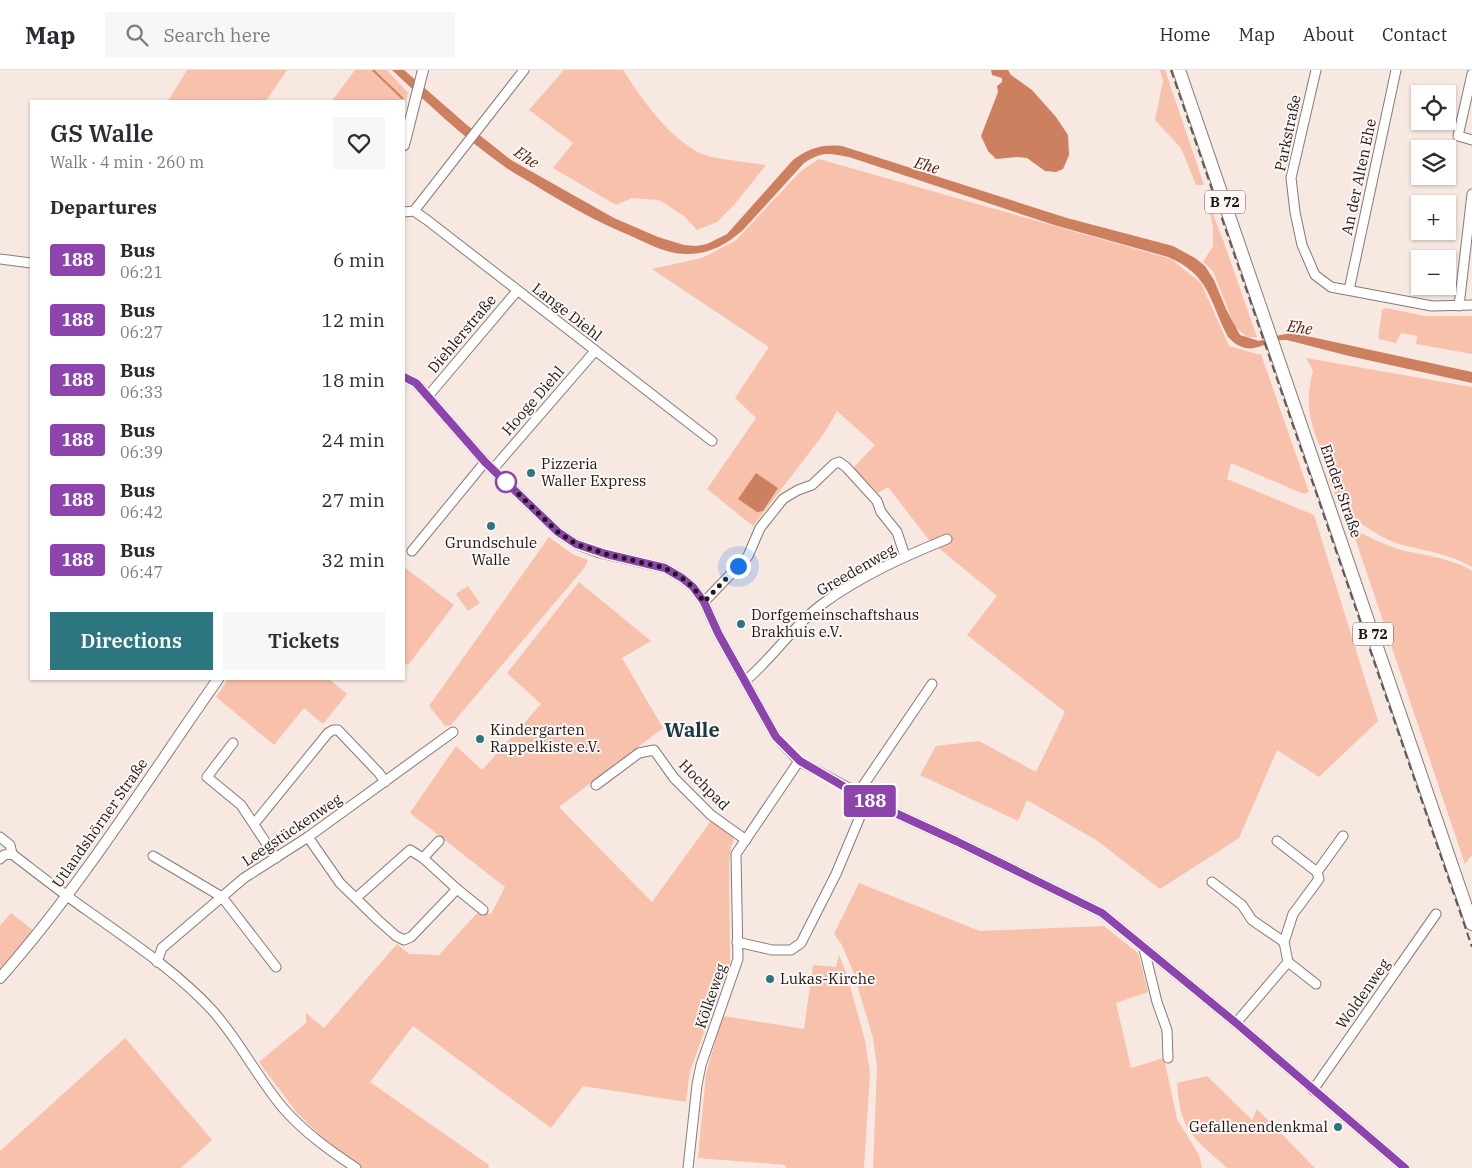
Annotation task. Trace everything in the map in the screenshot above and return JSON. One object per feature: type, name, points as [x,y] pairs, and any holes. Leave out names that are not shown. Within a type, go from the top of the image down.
[{"type":"main road","name":"Emder Straße","points":[[1179,70],[1472,924]]},
{"type":"street","points":[[405,141],[422,70]]},
{"type":"street","points":[[405,212],[414,211],[524,70]]},
{"type":"street","name":"Parkstraße","points":[[1316,70],[1291,178],[1295,212],[1302,245],[1315,275],[1331,287],[1432,306],[1472,306]]},
{"type":"street","name":"An der Alten Ehe","points":[[1348,290],[1396,70]]},
{"type":"street","points":[[1472,74],[1458,136],[1472,140]]},
{"type":"street","points":[[1459,306],[1472,194]]},
{"type":"street","name":"Lange Diehl","points":[[414,211],[712,441]]},
{"type":"street","points":[[0,259],[30,263]]},
{"type":"street","name":"Diehlerstraße","points":[[428,395],[517,291]]},
{"type":"street","name":"Hooge Diehl","points":[[493,469],[594,351]]},
{"type":"street","points":[[405,378],[416,383],[428,395],[485,462],[558,532],[576,544],[606,554],[665,568],[693,587],[704,602],[718,633],[776,737],[800,761],[867,800],[965,845],[1102,913],[1236,1023],[1405,1168]]},
{"type":"street","points":[[412,551],[485,462]]},
{"type":"street","points":[[704,602],[748,556],[760,528],[784,499],[798,490],[812,485],[834,464],[839,462],[846,467],[877,501],[881,512],[897,532],[906,556]]},
{"type":"street","name":"Greedenweg","points":[[745,681],[762,667],[821,605],[877,569],[948,539]]},
{"type":"street","name":"Utlandshörner Straße","points":[[0,978],[67,896],[120,824],[217,680]]},
{"type":"street","points":[[858,794],[932,684]]},
{"type":"street","points":[[254,824],[328,733],[333,730],[338,730],[380,773],[385,782]]},
{"type":"street","name":"Leegstückenweg","points":[[157,962],[162,948],[244,878],[308,837],[453,732]]},
{"type":"street","points":[[233,743],[207,777],[241,805],[276,858]]},
{"type":"street","name":"Hochpad","points":[[596,785],[639,753],[654,750],[674,778],[711,815],[746,840]]},
{"type":"street","name":"Kölkeweg","points":[[688,1168],[700,1065],[738,959],[736,854],[800,761]]},
{"type":"street","points":[[737,942],[772,950],[791,950],[801,943],[836,874],[867,800]]},
{"type":"street","points":[[1317,872],[1343,836]]},
{"type":"street","points":[[0,837],[10,845],[12,854],[120,933],[187,986],[212,1011],[237,1042],[283,1107],[304,1130],[324,1147],[356,1168]]},
{"type":"street","points":[[308,837],[340,883],[396,936],[408,939],[457,889]]},
{"type":"street","points":[[423,858],[439,841]]},
{"type":"street","points":[[1277,841],[1317,872],[1319,879],[1292,914],[1284,942],[1288,962],[1316,984]]},
{"type":"street","points":[[356,898],[407,851],[412,850],[483,910]]},
{"type":"street","points":[[0,859],[4,855],[12,854]]},
{"type":"street","points":[[153,856],[222,897],[276,967]]},
{"type":"street","points":[[1212,882],[1242,906],[1252,920],[1284,942]]},
{"type":"street","name":"Woldenweg","points":[[1313,1090],[1436,914]]},
{"type":"street","points":[[1144,948],[1157,1002],[1167,1030],[1168,1058]]},
{"type":"street","points":[[1236,1023],[1288,962]]},
{"type":"shaded area","points":[[187,70],[287,70],[267,100],[169,100]]},
{"type":"shaded area","points":[[355,70],[387,70],[408,93],[405,105],[405,100],[333,100]]},
{"type":"shaded area","points":[[392,70],[404,70],[467,125],[511,160],[614,218],[658,237],[684,245],[696,246],[707,244],[727,234],[793,160],[799,156],[822,146],[842,146],[1067,218],[1173,246],[1205,266],[1214,280],[1226,309],[1240,335],[1259,341],[1293,333],[1472,372],[1472,383],[1349,356],[1287,340],[1279,340],[1258,347],[1244,348],[1228,337],[1212,300],[1200,280],[1182,264],[1168,257],[1054,225],[849,157],[826,154],[816,156],[804,163],[743,230],[724,244],[696,254],[666,251],[593,219],[509,170],[459,131]]},
{"type":"shaded area","points":[[564,70],[623,70],[658,118],[681,141],[693,149],[712,157],[766,165],[734,205],[717,222],[697,230],[684,216],[659,200],[632,198],[616,205],[553,168],[573,143],[529,110]]},
{"type":"shaded area","points":[[991,70],[1008,70],[1011,75],[1032,90],[1056,117],[1068,135],[1069,155],[1063,169],[1056,172],[1045,171],[1027,158],[996,159],[988,151],[981,136],[998,92],[997,86],[1002,82],[1002,78],[992,75]]},
{"type":"shaded area","points":[[1160,70],[1165,70],[1204,185],[1196,185],[1181,148],[1155,120],[1163,81]]},
{"type":"shaded area","points":[[819,159],[1171,259],[1201,283],[1229,346],[1261,354],[1309,492],[1304,494],[1231,463],[1227,479],[1314,515],[1378,721],[1319,777],[1277,750],[1239,838],[1160,889],[1096,840],[1027,800],[1018,821],[920,775],[936,746],[979,741],[1036,772],[1065,712],[967,635],[997,596],[929,540],[888,487],[878,493],[853,468],[875,445],[837,411],[825,432],[753,526],[707,489],[756,418],[735,398],[769,347],[652,269],[702,258],[735,241],[801,171]]},
{"type":"shaded area","points":[[1207,199],[1257,337],[1247,337],[1235,327],[1213,271],[1203,262],[1213,246],[1213,226]]},
{"type":"shaded area","points":[[1386,308],[1425,316],[1472,316],[1472,354],[1416,344],[1417,336],[1401,333],[1396,343],[1378,339],[1382,310]]},
{"type":"shaded area","points":[[1306,358],[1472,387],[1472,567],[1445,555],[1392,541],[1358,521],[1339,504],[1314,431],[1309,404],[1310,383],[1313,371]]},
{"type":"shaded area","points":[[756,473],[778,488],[763,511],[757,512],[738,499]]},
{"type":"shaded area","points":[[1352,529],[1395,548],[1444,559],[1472,571],[1472,855],[1465,864]]},
{"type":"shaded area","points":[[549,537],[572,554],[588,560],[585,567],[451,725],[445,726],[429,706]]},
{"type":"shaded area","points":[[405,568],[454,605],[408,665],[405,664]]},
{"type":"shaded area","points":[[579,582],[651,641],[622,658],[663,728],[559,807],[652,902],[711,821],[732,835],[734,840],[729,862],[730,962],[690,1071],[686,1102],[583,1086],[551,1128],[413,1026],[370,1082],[489,1165],[488,1168],[362,1168],[339,1153],[297,1113],[259,1062],[306,1023],[306,1013],[324,1028],[397,944],[409,954],[439,955],[477,913],[491,914],[505,887],[410,813],[456,746],[482,770],[541,704],[507,673]]},
{"type":"shaded area","points":[[468,586],[480,603],[468,611],[456,594]]},
{"type":"shaded area","points":[[227,680],[330,680],[347,694],[323,724],[304,708],[274,745],[216,697]]},
{"type":"shaded area","points":[[859,883],[980,931],[1104,926],[1138,953],[1148,992],[1116,1003],[1131,1068],[1164,1058],[1177,1119],[1199,1155],[1202,1168],[873,1168],[877,1068],[873,1038],[853,971],[842,945],[834,934]]},
{"type":"shaded area","points":[[11,913],[34,931],[0,970],[0,926]]},
{"type":"shaded area","points":[[839,955],[847,975],[865,1040],[870,1073],[864,1168],[786,1168],[786,1165],[698,1158],[706,1073],[723,1016],[804,1029],[813,965],[836,967]]},
{"type":"shaded area","points":[[125,1038],[212,1140],[181,1168],[0,1168],[0,1151]]},
{"type":"shaded area","points":[[1207,1076],[1252,1120],[1257,1109],[1315,1168],[1227,1168],[1202,1145],[1186,1125],[1179,1100],[1177,1083]]},
{"type":"waterway","points":[[373,70],[402,98]]},
{"type":"railway","points":[[1171,70],[1472,947]]},
{"type":"bus line","name":"188","points":[[405,378],[416,383],[428,395],[485,462],[558,532],[576,544],[606,554],[665,568],[693,587],[704,602],[718,633],[776,737],[800,761],[867,800],[956,841],[1102,913],[1236,1023],[1405,1168]]},
{"type":"place","name":"Pizzeria Waller Express","points":[[531,473]]},
{"type":"place","name":"Grundschule Walle","points":[[491,526]]},
{"type":"place","name":"Dorfgemeinschaftshaus Brakhuis e.V.","points":[[741,624]]},
{"type":"place","name":"Kindergarten Rappelkiste e.V.","points":[[480,739]]},
{"type":"place","name":"Lukas-Kirche","points":[[770,979]]},
{"type":"place","name":"Gefallenendenkmal","points":[[1338,1127]]},
{"type":"district","name":"Walle","points":[[692,730]]},
{"type":"route","points":[[506,482],[558,532],[576,544],[606,554],[665,568],[693,587],[704,602],[738,566]]},
{"type":"water label","name":"Ehe","points":[[527,157]]},
{"type":"water label","name":"Ehe","points":[[927,165]]},
{"type":"water label","name":"Ehe","points":[[1300,327]]}]
